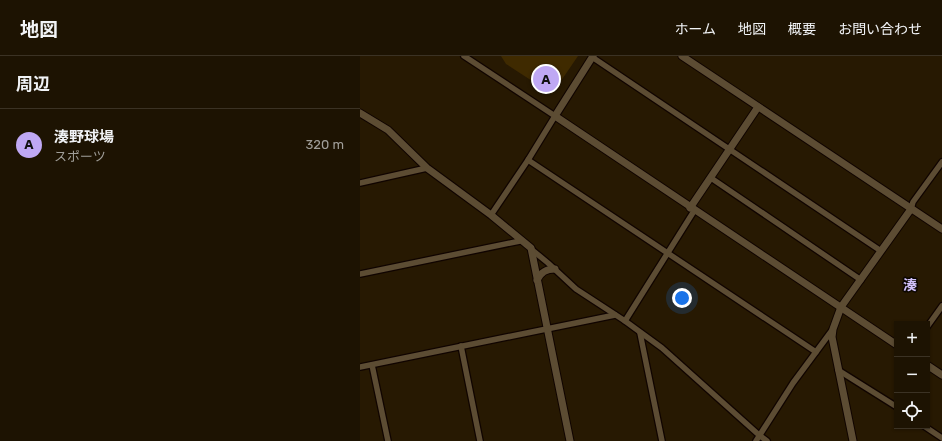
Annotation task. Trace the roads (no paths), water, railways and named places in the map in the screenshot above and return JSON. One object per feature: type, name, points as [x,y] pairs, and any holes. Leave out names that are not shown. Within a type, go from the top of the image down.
[{"type":"street","points":[[464,56],[692,210],[894,343]]},
{"type":"street","points":[[682,56],[942,229]]},
{"type":"street","points":[[491,215],[528,160],[554,116],[593,57],[882,251]]},
{"type":"street","points":[[625,321],[669,253],[710,178],[758,107]]},
{"type":"street","points":[[360,113],[388,130],[427,168],[491,215],[555,269],[576,290],[625,321],[662,348],[758,438],[767,441]]},
{"type":"street","points":[[528,160],[816,352]]},
{"type":"street","points":[[852,441],[832,337],[833,329],[841,307],[882,251],[911,209],[913,202],[942,162]]},
{"type":"street","points":[[360,183],[427,168]]},
{"type":"street","points":[[710,178],[860,280]]},
{"type":"street","points":[[360,274],[520,241]]},
{"type":"street","points":[[531,248],[570,441]]},
{"type":"street","points":[[537,280],[546,270],[555,269]]},
{"type":"street","points":[[930,323],[942,306]]},
{"type":"street","points":[[360,367],[615,315]]},
{"type":"street","points":[[758,438],[793,383],[833,329]]},
{"type":"street","points":[[640,333],[662,441]]},
{"type":"street","points":[[460,346],[480,441]]},
{"type":"street","points":[[372,364],[388,441]]},
{"type":"street","points":[[930,367],[942,375]]},
{"type":"street","points":[[838,370],[894,405]]},
{"type":"street","points":[[928,429],[942,438]]},
{"type":"place","name":"湊野球場","points":[[546,79]]},
{"type":"district","name":"湊","points":[[910,285]]}]
